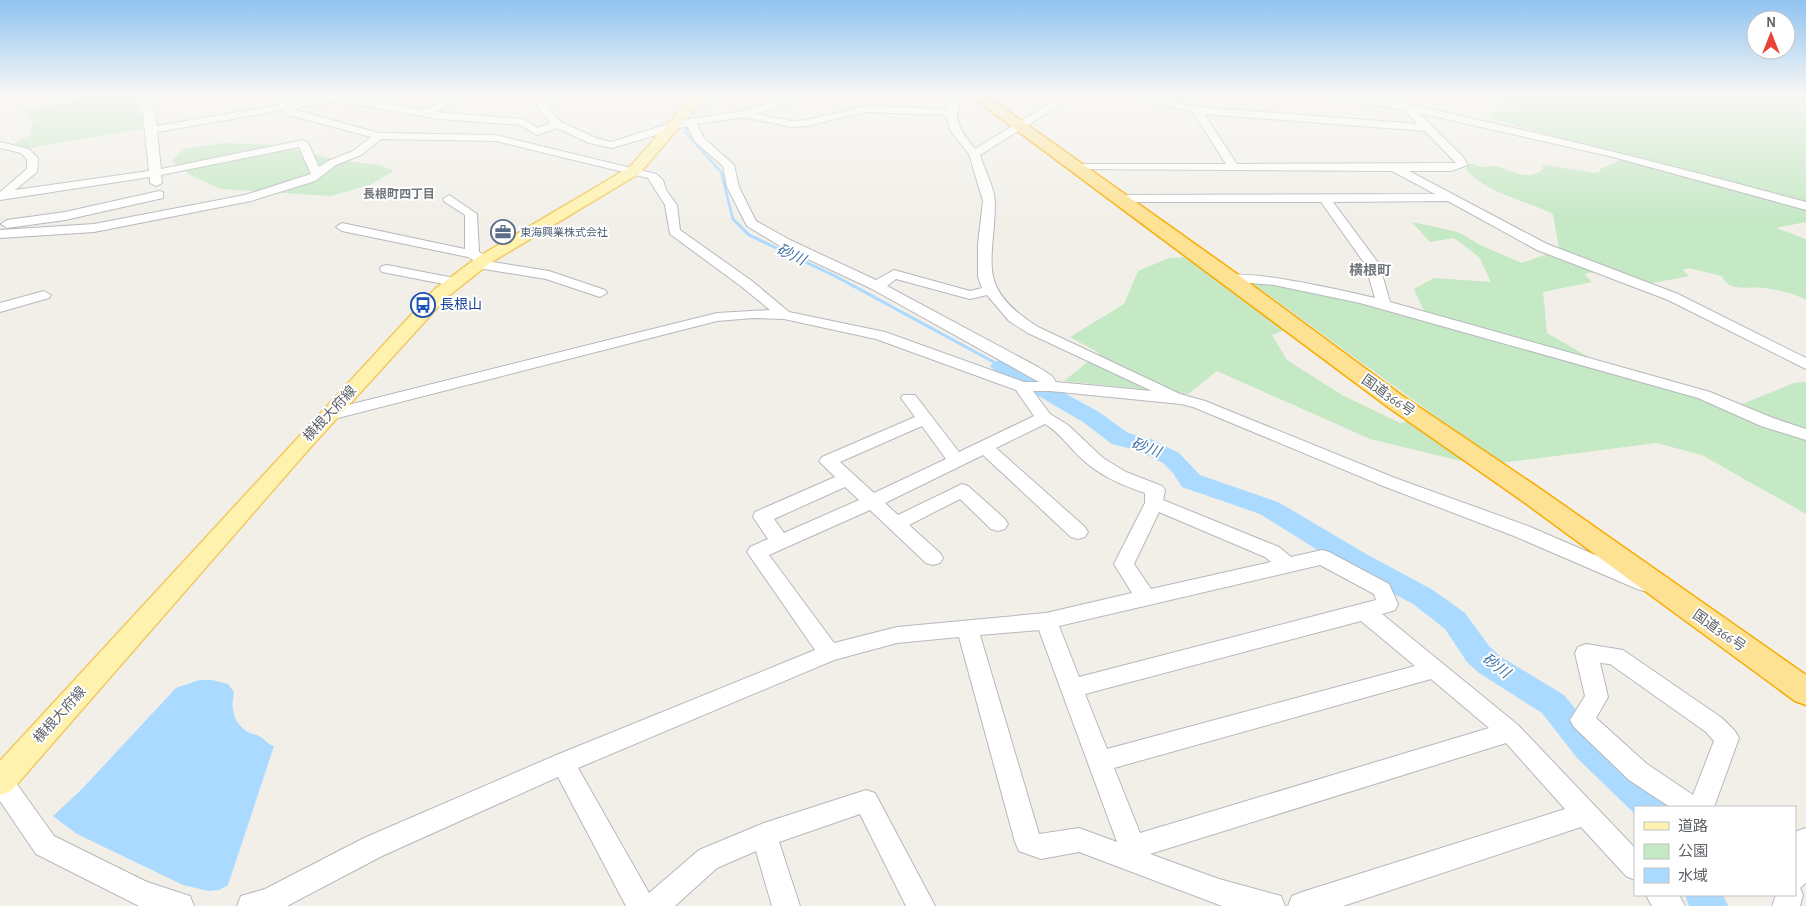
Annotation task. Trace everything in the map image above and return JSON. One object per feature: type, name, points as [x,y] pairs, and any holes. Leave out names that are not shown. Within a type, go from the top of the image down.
[{"type":"highway","name":"国道366号","points":[[1033,136],[1230,278],[1396,402],[1530,494],[1666,594],[1806,692]]},
{"type":"main road","name":"横根大府線","points":[[0,781],[330,415],[454,282],[478,259],[635,170],[670,136]]},
{"type":"street","points":[[153,136],[156,182],[162,214]]},
{"type":"street","points":[[0,234],[94,228],[247,198],[311,179],[316,173],[332,163],[357,153],[379,136]]},
{"type":"street","points":[[395,136],[496,138],[510,143],[635,170],[652,176],[657,180],[660,190],[671,205],[674,231],[746,284],[784,315]]},
{"type":"street","points":[[510,143],[526,136]]},
{"type":"street","points":[[583,136],[593,141],[612,144],[638,136]]},
{"type":"street","points":[[696,136],[728,165],[733,187],[752,224],[784,243],[877,286],[1032,370],[1046,379],[1047,386]]},
{"type":"street","points":[[960,136],[974,154],[989,202],[984,267],[990,290],[1014,318],[1033,330],[1182,399],[1199,404],[1389,482],[1521,531],[1666,594]]},
{"type":"street","points":[[974,154],[1002,136]]},
{"type":"street","points":[[1214,136],[1234,168]]},
{"type":"street","points":[[1076,167],[1451,168],[1462,165],[1459,159],[1436,136]]},
{"type":"street","points":[[1536,136],[1615,154],[1806,206]]},
{"type":"street","points":[[2,197],[156,173],[303,143],[316,173]]},
{"type":"street","points":[[0,145],[25,150],[32,158],[33,170],[2,197]]},
{"type":"street","points":[[1396,168],[1448,198],[1542,247],[1674,297],[1806,364]]},
{"type":"street","points":[[0,225],[65,216],[159,194]]},
{"type":"street","points":[[1118,198],[1448,198]]},
{"type":"street","points":[[449,199],[471,214],[478,259]]},
{"type":"street","points":[[1325,199],[1372,264],[1384,306]]},
{"type":"street","points":[[342,227],[549,275],[600,293]]},
{"type":"street","points":[[387,268],[454,282]]},
{"type":"street","points":[[877,286],[894,274],[970,294],[990,290]]},
{"type":"street","points":[[1230,278],[1274,281],[1362,299],[1704,395],[1768,422],[1806,435]]},
{"type":"street","points":[[0,308],[44,295]]},
{"type":"street","points":[[330,415],[716,317],[753,314],[784,315],[880,335],[1022,387],[1047,386],[1182,399]]},
{"type":"street","points":[[1022,387],[1044,418],[1058,426],[1089,455],[1120,479],[1156,490],[1153,495],[1154,503],[1124,564],[1145,597]]},
{"type":"street","points":[[909,398],[957,461]]},
{"type":"street","points":[[828,653],[757,552],[871,502],[1044,418]]},
{"type":"street","points":[[925,419],[828,462],[933,558]]},
{"type":"street","points":[[985,447],[1078,532]]},
{"type":"street","points":[[780,542],[762,517],[847,479]]},
{"type":"street","points":[[895,524],[962,490],[998,524]]},
{"type":"street","points":[[1154,503],[1272,552],[1288,565]]},
{"type":"street","points":[[251,906],[269,901],[373,847],[563,763],[828,653],[897,635],[1046,621],[1322,557],[1382,589],[1388,604],[1365,612],[1071,688]]},
{"type":"street","points":[[1365,612],[1436,668],[1510,732],[1634,866]]},
{"type":"street","points":[[1046,621],[1136,856]]},
{"type":"street","points":[[967,628],[1028,842],[1041,847],[1079,840],[1136,856],[1219,892],[1270,906]]},
{"type":"street","points":[[1689,806],[1638,772],[1582,720],[1597,697],[1586,653],[1615,656],[1714,725],[1727,738],[1702,806]]},
{"type":"street","points":[[1101,761],[1436,668]]},
{"type":"street","points":[[1136,856],[1510,732]]},
{"type":"street","points":[[563,763],[641,906]]},
{"type":"street","points":[[0,781],[45,845],[142,894],[180,906]]},
{"type":"street","points":[[655,906],[708,859],[764,834],[866,800],[921,906]]},
{"type":"street","points":[[1302,906],[1585,814]]},
{"type":"street","points":[[764,834],[786,906]]},
{"type":"street","points":[[1796,871],[1806,840]]},
{"type":"street","points":[[1661,896],[1671,906]]},
{"type":"green space","points":[[28,136],[100,136],[30,148],[13,144]]},
{"type":"green space","points":[[1555,136],[1806,136],[1806,204]]},
{"type":"green space","points":[[223,143],[274,145],[337,160],[380,165],[394,171],[372,184],[331,196],[221,189],[192,176],[172,161],[184,149]]},
{"type":"green space","points":[[1618,159],[1624,159],[1806,209],[1806,222],[1776,228],[1806,239],[1806,300],[1775,290],[1734,287],[1729,285],[1722,276],[1688,268],[1683,270],[1689,276],[1648,284],[1559,249],[1553,214],[1496,191],[1466,170],[1468,164],[1473,164],[1484,167],[1494,166],[1520,174],[1532,175],[1544,168],[1541,166],[1544,165],[1595,173],[1617,162]]},
{"type":"green space","points":[[1412,222],[1458,232],[1482,246],[1522,263],[1550,253],[1599,271],[1584,274],[1592,282],[1543,292],[1547,333],[1592,359],[1681,383],[1732,408],[1794,383],[1806,382],[1806,514],[1702,455],[1656,443],[1500,463],[1252,283],[1307,289],[1399,314],[1424,311],[1414,289],[1434,278],[1491,282],[1479,257],[1454,238],[1430,242]]},
{"type":"green space","points":[[1188,257],[1288,329],[1272,335],[1287,360],[1342,395],[1400,423],[1414,420],[1466,458],[1465,462],[1370,439],[1217,371],[1188,394],[1064,381],[1099,353],[1070,337],[1124,304],[1138,271],[1169,258]]},
{"type":"water","points":[[199,680],[212,680],[228,684],[234,692],[233,708],[238,723],[249,733],[259,736],[274,746],[228,885],[219,890],[209,891],[183,885],[77,834],[53,816],[81,790],[176,688]]},
{"type":"waterway","name":"砂川","points":[[689,136],[721,172],[733,219],[749,235],[837,277],[1001,366]]},
{"type":"waterway","name":"砂川","points":[[1001,366],[1091,417],[1120,439],[1143,444],[1171,458],[1182,468],[1191,481],[1269,508],[1358,562],[1423,597],[1455,621],[1478,654],[1490,665],[1553,704],[1588,748],[1650,806]]},
{"type":"waterway","name":"砂川","points":[[1704,896],[1709,906]]},
{"type":"place","name":"東海興業株式会社","points":[[503,232]]},
{"type":"place","name":"長根山","points":[[423,305]]},
{"type":"district","name":"長根町四丁目","points":[[399,194]]},
{"type":"district","name":"横根町","points":[[1370,271]]}]
